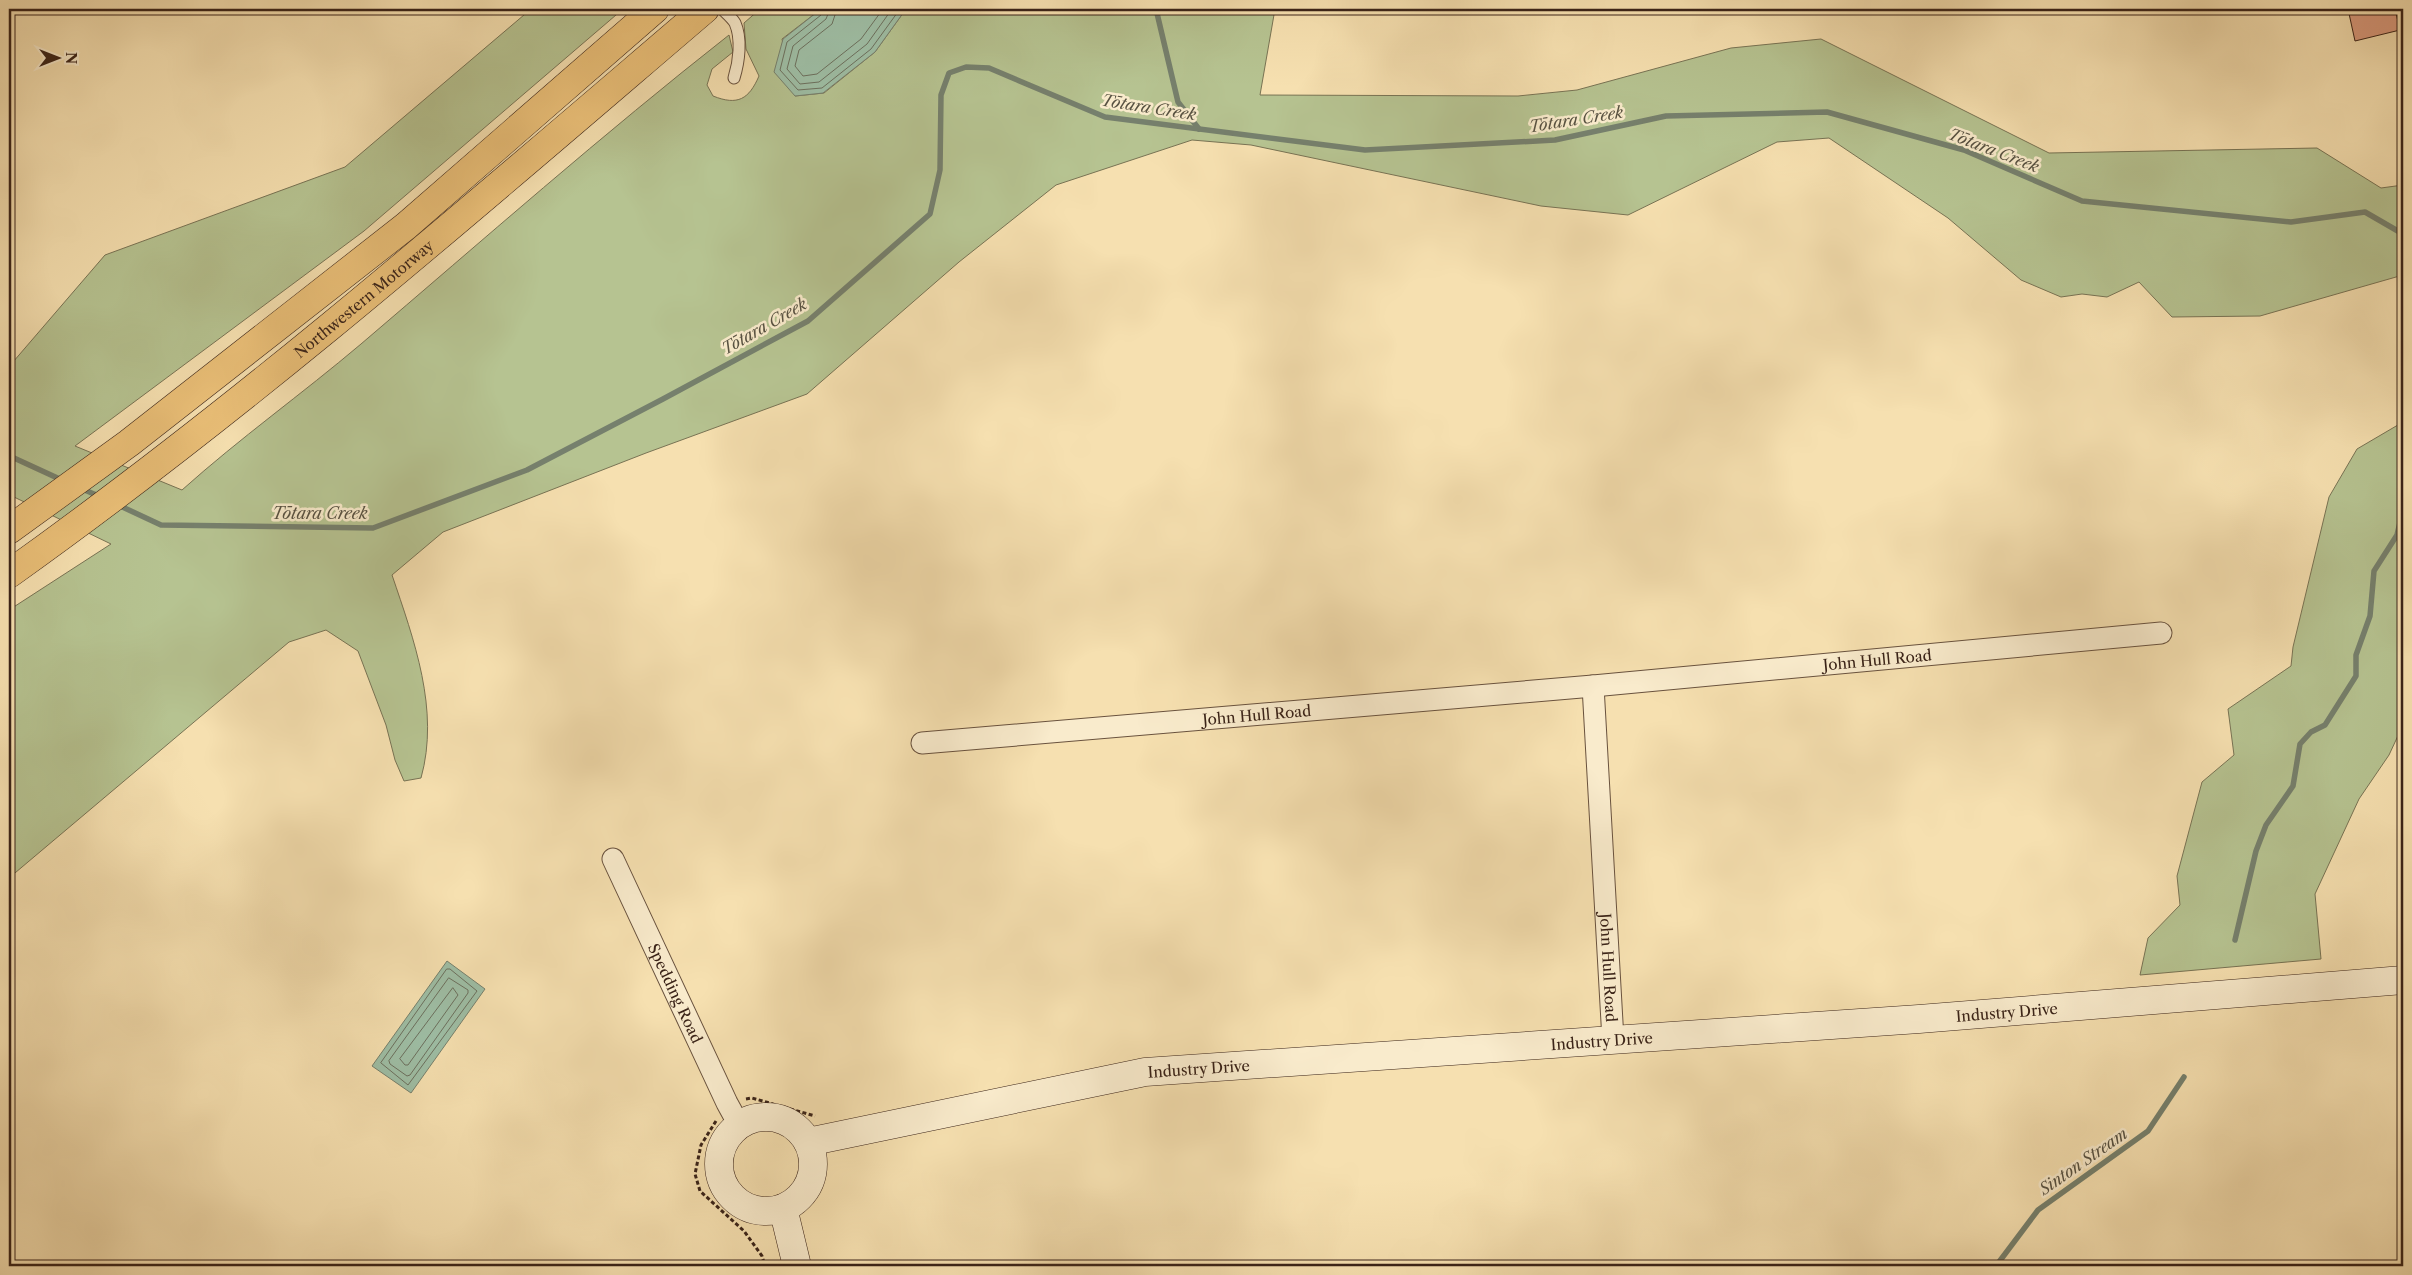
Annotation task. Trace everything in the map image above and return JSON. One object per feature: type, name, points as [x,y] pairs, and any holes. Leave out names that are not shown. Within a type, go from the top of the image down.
[{"type":"highway","name":"Northwestern Motorway","points":[[12,527],[129,444],[406,226],[655,9]]},
{"type":"highway","name":"Northwestern Motorway","points":[[9,574],[162,459],[397,272],[706,9]]},
{"type":"street","name":"John Hull Road","points":[[922,743],[1593,686],[2161,634]]},
{"type":"street","name":"John Hull Road","points":[[1593,686],[1613,1040]]},
{"type":"street","name":"Spedding Road","points":[[613,859],[739,1125]]},
{"type":"street","name":"Industry Drive","points":[[808,1142],[1145,1072],[1939,1018],[2403,980]]},
{"type":"street","points":[[769,1117],[784,1120],[798,1129],[808,1142],[813,1157],[810,1181],[797,1200],[784,1208],[769,1211],[754,1210],[740,1203],[729,1193],[722,1180],[719,1165],[722,1150],[728,1136],[739,1125],[753,1119],[769,1117]]},
{"type":"street","points":[[784,1208],[797,1266]]},
{"type":"lane","points":[[722,9],[735,23],[737,34],[739,55],[734,78]]},
{"type":"shaded area","points":[[531,9],[623,9],[364,231],[75,446],[182,490],[226,452],[361,344],[589,149],[729,35],[733,52],[712,69],[707,85],[713,96],[722,99],[736,100],[747,95],[759,76],[746,49],[744,23],[760,9],[821,9],[782,39],[795,96],[824,93],[875,52],[906,9],[1275,9],[1260,95],[1518,96],[1577,90],[1731,48],[1821,39],[2049,153],[2317,148],[2381,188],[2403,185],[2403,275],[2260,316],[2172,317],[2139,282],[2107,297],[2082,294],[2061,297],[2021,280],[1948,218],[1829,138],[1777,142],[1628,215],[1541,206],[1251,145],[1192,140],[1056,185],[959,262],[807,394],[646,453],[443,532],[392,575],[416,650],[426,701],[428,727],[421,778],[404,781],[395,760],[386,725],[358,651],[326,630],[289,642],[9,878],[9,610],[111,544],[14,497],[9,501],[9,363],[13,362],[105,255],[345,167]]},
{"type":"shaded area","points":[[2403,422],[2403,725],[2389,755],[2359,799],[2315,894],[2321,959],[2140,975],[2148,938],[2180,905],[2177,876],[2202,782],[2234,755],[2228,709],[2291,666],[2293,647],[2329,497],[2357,449]]},
{"type":"water","points":[[821,9],[906,9],[875,52],[823,93],[795,96],[774,72],[783,39]]},
{"type":"water","points":[[447,961],[485,989],[411,1093],[372,1066]]},
{"type":"building","points":[[2348,9],[2395,9],[2400,30],[2355,41]]},
{"type":"waterway","points":[[1156,9],[1178,102],[1199,129]]},
{"type":"waterway","name":"Tōtara Creek","points":[[116,504],[161,525],[373,528],[527,470],[808,321],[930,214],[940,170],[941,95],[949,73],[966,67],[989,68],[1105,117],[1365,150],[1555,140],[1666,116],[1827,112],[1964,150],[2082,201],[2291,222],[2365,212],[2403,234]]},
{"type":"waterway","name":"Tōtara Creek","points":[[9,458],[14,458],[64,481]]},
{"type":"waterway","name":"Tōtara Creek","points":[[80,488],[101,497]]},
{"type":"waterway","name":"Sinton Stream","points":[[2235,940],[2256,851],[2266,825],[2293,786],[2300,744],[2311,732],[2325,725],[2356,676],[2356,655],[2370,616],[2374,571],[2397,535],[2403,510]]},
{"type":"waterway","name":"Sinton Stream","points":[[1996,1266],[2038,1210],[2148,1131],[2184,1077]]}]
